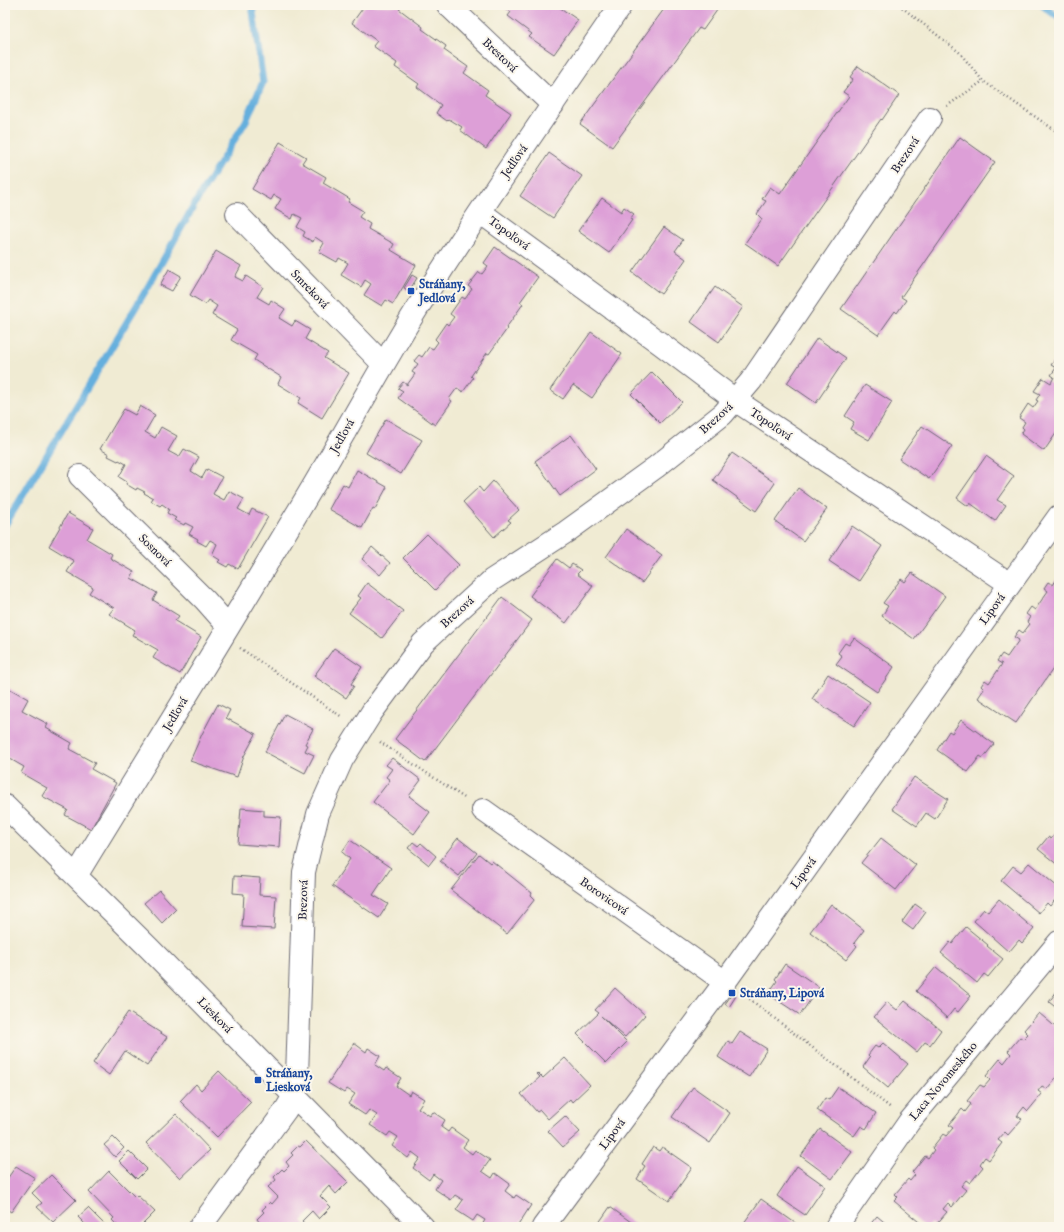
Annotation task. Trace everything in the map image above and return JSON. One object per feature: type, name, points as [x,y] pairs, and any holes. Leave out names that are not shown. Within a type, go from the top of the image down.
[{"type":"street","name":"Brestová","points":[[448,5],[553,105]]},
{"type":"street","name":"Jedľová","points":[[76,876],[315,483],[383,364],[426,295],[480,212],[621,5]]},
{"type":"street","name":"Brezová","points":[[200,1227],[285,1111],[294,1096],[297,1076],[304,872],[318,814],[342,760],[372,712],[423,643],[492,580],[566,532],[656,467],[723,414],[752,381],[930,118]]},
{"type":"street","name":"Topoľová","points":[[480,212],[662,344],[735,400],[1010,584]]},
{"type":"street","name":"Smreková","points":[[237,214],[383,364]]},
{"type":"street","name":"Sosnová","points":[[80,476],[205,600],[228,626]]},
{"type":"street","name":"Lipová","points":[[543,1227],[725,982],[1059,516]]},
{"type":"street","name":"Liesková","points":[[5,806],[149,948],[423,1227]]},
{"type":"street","name":"Borovicová","points":[[483,810],[725,982]]},
{"type":"street","name":"Laca Novomeského","points":[[836,1227],[909,1122],[1059,942]]},
{"type":"path","points":[[899,5],[959,52],[984,81],[1059,133]]},
{"type":"path","points":[[930,118],[984,81]]},
{"type":"path","points":[[238,646],[361,730],[483,810]]},
{"type":"path","points":[[725,982],[734,987],[909,1122]]},
{"type":"building","points":[[365,5],[402,6],[399,9],[423,27],[422,29],[446,46],[444,50],[468,67],[464,73],[488,90],[485,95],[511,113],[486,149],[460,130],[462,127],[449,119],[447,121],[436,113],[441,105],[417,87],[419,84],[395,67],[397,63],[373,46],[377,41],[352,23]]},
{"type":"building","points":[[500,5],[556,5],[578,20],[554,54],[529,37],[532,34],[508,16],[511,12]]},
{"type":"building","points":[[667,5],[727,5],[724,9],[720,6],[703,30],[699,28],[612,147],[580,124]]},
{"type":"building","points":[[858,66],[899,95],[778,266],[745,243],[762,219],[757,214],[766,201],[762,199],[770,187],[780,194],[849,96],[843,92],[853,79],[850,77]]},
{"type":"building","points":[[960,137],[995,162],[901,297],[906,300],[897,313],[895,311],[878,335],[841,309]]},
{"type":"building","points":[[280,142],[306,157],[302,163],[326,177],[323,183],[350,199],[348,202],[363,211],[359,217],[370,224],[368,229],[394,244],[391,250],[416,265],[393,304],[386,300],[382,306],[364,295],[371,284],[365,280],[361,287],[341,275],[348,263],[339,258],[337,262],[319,252],[324,243],[315,237],[313,242],[303,236],[305,232],[297,227],[302,218],[294,214],[292,219],[275,209],[281,199],[274,195],[271,200],[252,189]]},
{"type":"building","points":[[549,153],[582,176],[553,218],[520,196]]},
{"type":"building","points":[[602,198],[621,212],[624,207],[634,214],[630,219],[632,220],[609,253],[578,231]]},
{"type":"building","points":[[664,227],[683,240],[675,251],[686,259],[661,294],[632,272]]},
{"type":"building","points":[[495,247],[538,277],[520,302],[523,304],[506,328],[507,329],[489,354],[487,353],[471,376],[473,378],[463,392],[457,388],[449,399],[452,401],[435,425],[398,398],[403,391],[398,388],[403,382],[407,385],[415,374],[412,372],[418,364],[414,361],[419,355],[422,357],[429,347],[433,349],[438,342],[435,339],[446,323],[448,325],[454,317],[450,314],[462,297],[465,299],[472,289],[468,286],[479,272],[482,274],[488,266],[484,263]]},
{"type":"building","points":[[216,251],[241,266],[235,277],[243,281],[246,276],[263,287],[257,297],[269,304],[271,300],[285,309],[279,318],[292,326],[295,321],[310,330],[305,339],[328,353],[324,358],[349,373],[322,418],[298,403],[301,398],[278,384],[281,377],[254,360],[257,355],[231,340],[237,330],[212,315],[217,306],[208,300],[205,304],[190,295]]},
{"type":"building","points":[[169,269],[181,276],[172,291],[160,285]]},
{"type":"building","points":[[412,275],[417,278],[409,291],[404,288]]},
{"type":"building","points":[[715,287],[743,307],[719,342],[691,322]]},
{"type":"building","points":[[591,332],[622,354],[592,398],[573,385],[563,399],[550,390]]},
{"type":"building","points":[[817,338],[846,358],[816,403],[787,383]]},
{"type":"building","points":[[1059,354],[1059,429],[1044,451],[1021,434],[1024,429],[1022,427],[1025,422],[1019,418],[1028,404],[1033,408],[1038,401],[1036,400],[1040,394],[1034,391],[1043,378],[1051,383],[1054,377],[1051,375],[1056,368],[1051,365]]},
{"type":"building","points":[[652,372],[682,402],[660,423],[631,394]]},
{"type":"building","points":[[865,385],[892,402],[869,440],[850,429],[854,422],[845,416]]},
{"type":"building","points":[[140,406],[155,415],[145,432],[155,438],[161,427],[177,436],[168,451],[179,457],[184,449],[199,457],[191,471],[202,478],[207,469],[222,477],[213,494],[224,500],[229,491],[244,499],[238,509],[249,515],[252,509],[268,517],[238,569],[229,564],[227,567],[218,562],[220,560],[212,555],[217,544],[210,540],[206,546],[197,541],[198,539],[189,534],[193,527],[185,523],[184,525],[174,520],[176,518],[167,513],[169,509],[162,504],[160,506],[151,501],[153,498],[144,493],[145,492],[137,488],[136,490],[126,484],[127,482],[119,477],[126,464],[108,456],[109,454],[100,449],[124,409],[135,415]]},
{"type":"building","points":[[386,419],[422,440],[401,474],[366,453]]},
{"type":"building","points":[[922,426],[952,446],[929,479],[899,459]]},
{"type":"building","points":[[571,435],[596,469],[560,496],[535,461]]},
{"type":"building","points":[[732,453],[775,483],[756,511],[713,480]]},
{"type":"building","points":[[986,456],[1014,476],[997,500],[1006,505],[995,521],[970,503],[968,506],[957,498]]},
{"type":"building","points":[[357,470],[387,487],[375,509],[373,508],[362,528],[329,509],[343,484],[348,487]]},
{"type":"building","points":[[493,481],[519,510],[508,520],[511,522],[494,537],[463,502],[479,487],[483,492]]},
{"type":"building","points":[[798,488],[827,509],[803,541],[775,521]]},
{"type":"building","points":[[68,513],[93,528],[87,539],[112,554],[110,558],[134,572],[131,578],[157,593],[153,600],[179,616],[175,621],[201,637],[180,674],[153,658],[158,650],[132,635],[135,630],[109,614],[114,608],[89,593],[93,587],[67,572],[74,561],[49,546]]},
{"type":"building","points":[[852,526],[882,546],[859,581],[829,561]]},
{"type":"building","points":[[626,529],[662,555],[642,583],[606,557]]},
{"type":"building","points":[[427,534],[459,565],[435,590],[403,558]]},
{"type":"building","points":[[372,547],[390,563],[380,575],[362,559]]},
{"type":"building","points":[[557,559],[569,568],[572,564],[581,570],[577,574],[593,586],[566,623],[530,596]]},
{"type":"building","points":[[912,573],[945,596],[914,639],[882,616],[888,606],[883,603],[901,579],[905,582]]},
{"type":"building","points":[[1059,576],[1059,660],[1016,723],[978,698],[984,689],[981,686],[985,680],[989,683],[1002,664],[997,661],[1002,654],[1007,657],[1019,640],[1014,637],[1019,630],[1023,633],[1030,624],[1027,622],[1030,617],[1026,614],[1031,607],[1035,610],[1048,591],[1044,588],[1048,582],[1053,585]]},
{"type":"building","points":[[367,583],[403,611],[382,638],[349,613],[361,598],[358,596]]},
{"type":"building","points":[[502,597],[532,620],[425,762],[395,739]]},
{"type":"building","points":[[854,638],[894,667],[877,692],[836,664],[842,656],[838,653],[845,643],[849,645]]},
{"type":"building","points":[[334,648],[362,667],[351,684],[354,686],[346,698],[314,676]]},
{"type":"building","points":[[828,674],[870,702],[854,726],[812,699]]},
{"type":"building","points":[[5,686],[28,699],[22,710],[48,724],[46,728],[72,743],[69,749],[95,763],[91,769],[116,783],[91,829],[65,815],[68,810],[42,796],[47,788],[21,773],[24,767],[5,756]]},
{"type":"building","points":[[218,704],[230,710],[226,718],[256,734],[244,756],[237,777],[190,761]]},
{"type":"building","points":[[285,714],[313,729],[305,744],[308,745],[305,751],[314,755],[305,773],[265,752]]},
{"type":"building","points":[[961,720],[994,744],[983,758],[980,756],[968,772],[937,750],[949,731],[952,733]]},
{"type":"building","points":[[392,758],[421,780],[409,796],[430,812],[414,834],[373,802],[390,780],[386,777],[392,769],[386,765]]},
{"type":"building","points":[[914,777],[948,799],[935,819],[926,813],[917,826],[892,809]]},
{"type":"building","points":[[241,808],[264,810],[264,816],[281,817],[279,847],[238,844]]},
{"type":"building","points":[[1059,830],[1059,866],[1038,849],[1048,837],[1051,839]]},
{"type":"building","points":[[458,838],[477,853],[459,876],[440,861]]},
{"type":"building","points":[[881,838],[916,865],[896,890],[861,863]]},
{"type":"building","points":[[350,840],[391,868],[373,895],[388,904],[379,918],[332,886],[350,859],[342,852]]},
{"type":"building","points":[[413,842],[418,846],[421,843],[436,856],[429,865],[408,848]]},
{"type":"building","points":[[479,854],[490,863],[492,861],[532,893],[531,895],[535,899],[507,934],[451,890]]},
{"type":"building","points":[[1029,863],[1059,888],[1059,895],[1050,906],[1047,903],[1039,913],[1001,881],[1013,866],[1021,872]]},
{"type":"building","points":[[234,876],[260,878],[259,895],[276,896],[274,929],[242,927],[244,894],[233,893]]},
{"type":"building","points":[[159,890],[176,909],[162,923],[144,903]]},
{"type":"building","points":[[999,899],[1034,929],[1022,943],[1019,940],[1009,952],[974,921],[984,909],[988,912]]},
{"type":"building","points":[[831,904],[864,930],[854,943],[857,946],[846,960],[810,932]]},
{"type":"building","points":[[915,904],[926,912],[913,930],[902,922]]},
{"type":"building","points":[[966,927],[1003,959],[988,977],[984,974],[977,983],[941,953],[950,942],[952,944]]},
{"type":"building","points":[[785,964],[819,987],[800,1015],[768,994],[777,981],[775,979]]},
{"type":"building","points":[[936,967],[971,996],[958,1012],[954,1009],[947,1018],[916,991]]},
{"type":"building","points":[[615,988],[645,1015],[625,1037],[601,1016],[627,1042],[606,1063],[577,1034],[599,1013],[595,1010]]},
{"type":"building","points":[[1057,991],[1059,992],[1059,1010],[1049,1002]]},
{"type":"building","points":[[732,994],[736,996],[729,1007],[725,1004]]},
{"type":"building","points":[[905,1001],[941,1030],[930,1045],[925,1042],[917,1052],[874,1017],[887,1002],[897,1010]]},
{"type":"building","points":[[128,1012],[167,1037],[147,1066],[125,1051],[109,1075],[93,1063]]},
{"type":"building","points":[[1039,1013],[1059,1030],[1059,1065],[1057,1068],[1059,1069],[1059,1074],[1047,1089],[1042,1086],[1038,1091],[1042,1094],[1028,1111],[1024,1107],[1017,1116],[1022,1119],[1008,1135],[1005,1132],[998,1140],[1002,1143],[989,1160],[985,1157],[980,1164],[983,1167],[970,1183],[966,1180],[961,1186],[966,1190],[952,1207],[948,1203],[943,1209],[947,1212],[934,1227],[931,1223],[925,1227],[894,1201],[898,1197],[895,1194],[908,1179],[910,1181],[915,1175],[912,1172],[925,1156],[928,1158],[934,1150],[932,1148],[943,1134],[946,1136],[953,1128],[949,1125],[962,1109],[965,1112],[971,1104],[967,1101],[980,1085],[984,1087],[990,1080],[986,1076],[1000,1059],[1004,1063],[1011,1054],[1008,1051],[1020,1037],[1023,1039],[1028,1034],[1024,1030]]},
{"type":"building","points":[[740,1032],[767,1049],[749,1077],[718,1057],[728,1041],[732,1044]]},
{"type":"building","points":[[354,1043],[366,1052],[368,1048],[380,1056],[375,1065],[384,1071],[386,1068],[401,1078],[396,1086],[409,1095],[411,1091],[424,1099],[418,1108],[430,1116],[433,1112],[445,1120],[441,1127],[448,1132],[451,1128],[468,1140],[463,1147],[472,1154],[475,1150],[490,1160],[482,1171],[492,1178],[495,1173],[510,1184],[505,1191],[514,1198],[516,1195],[531,1205],[517,1227],[481,1227],[485,1220],[477,1215],[473,1221],[456,1210],[463,1200],[455,1195],[451,1200],[435,1189],[441,1180],[433,1174],[429,1180],[413,1168],[420,1158],[412,1152],[408,1158],[392,1146],[398,1137],[390,1132],[387,1136],[370,1125],[377,1115],[369,1110],[365,1115],[348,1104],[355,1094],[347,1089],[344,1093],[328,1083]]},
{"type":"building","points":[[883,1043],[908,1064],[888,1088],[863,1067],[870,1057],[868,1055],[875,1046],[878,1048]]},
{"type":"building","points":[[565,1058],[590,1085],[572,1102],[570,1099],[548,1119],[540,1110],[537,1112],[521,1094],[540,1077],[537,1074],[538,1073],[543,1078]]},
{"type":"building","points":[[219,1071],[251,1102],[217,1137],[180,1101],[196,1084],[201,1090]]},
{"type":"building","points":[[693,1087],[730,1113],[710,1143],[672,1117]]},
{"type":"building","points":[[838,1087],[876,1113],[866,1129],[861,1126],[854,1136],[817,1110],[825,1098],[829,1100]]},
{"type":"building","points":[[176,1114],[210,1150],[180,1178],[146,1143]]},
{"type":"building","points":[[565,1116],[580,1132],[563,1147],[548,1131]]},
{"type":"building","points":[[820,1129],[852,1152],[832,1179],[801,1156]]},
{"type":"building","points":[[113,1137],[124,1148],[115,1157],[104,1145]]},
{"type":"building","points":[[306,1141],[348,1182],[336,1194],[329,1186],[320,1196],[331,1207],[319,1219],[312,1211],[302,1221],[308,1227],[256,1227],[260,1223],[257,1219],[264,1212],[262,1210],[270,1202],[272,1204],[278,1197],[268,1187],[276,1180],[274,1177],[282,1169],[284,1171],[289,1166],[286,1162],[293,1155],[291,1153]]},
{"type":"building","points":[[653,1147],[659,1151],[662,1147],[692,1168],[669,1201],[637,1179],[645,1166],[642,1164]]},
{"type":"building","points":[[129,1151],[147,1169],[137,1179],[119,1161]]},
{"type":"building","points":[[16,1166],[35,1178],[11,1212],[5,1208],[5,1182]]},
{"type":"building","points":[[797,1166],[825,1186],[805,1215],[777,1196]]},
{"type":"building","points":[[109,1171],[135,1197],[137,1195],[155,1212],[140,1227],[119,1227],[112,1220],[114,1218],[89,1192]]},
{"type":"building","points":[[51,1175],[76,1200],[53,1222],[37,1207],[42,1203],[32,1193]]},
{"type":"building","points":[[761,1199],[798,1225],[797,1227],[741,1227]]},
{"type":"building","points":[[610,1207],[638,1227],[596,1227]]},
{"type":"building","points":[[88,1208],[106,1226],[105,1227],[88,1227],[78,1217]]},
{"type":"building","points":[[877,1216],[890,1227],[868,1227]]},
{"type":"waterway","points":[[5,525],[149,285],[197,200],[246,121],[263,82],[252,5]]},
{"type":"waterway","points":[[1042,5],[1059,18]]},
{"type":"place","name":"Stráňany, Jedlová","points":[[411,291]]},
{"type":"place","name":"Stráňany, Lipová","points":[[732,993]]},
{"type":"place","name":"Stráňany, Liesková","points":[[258,1080]]}]
